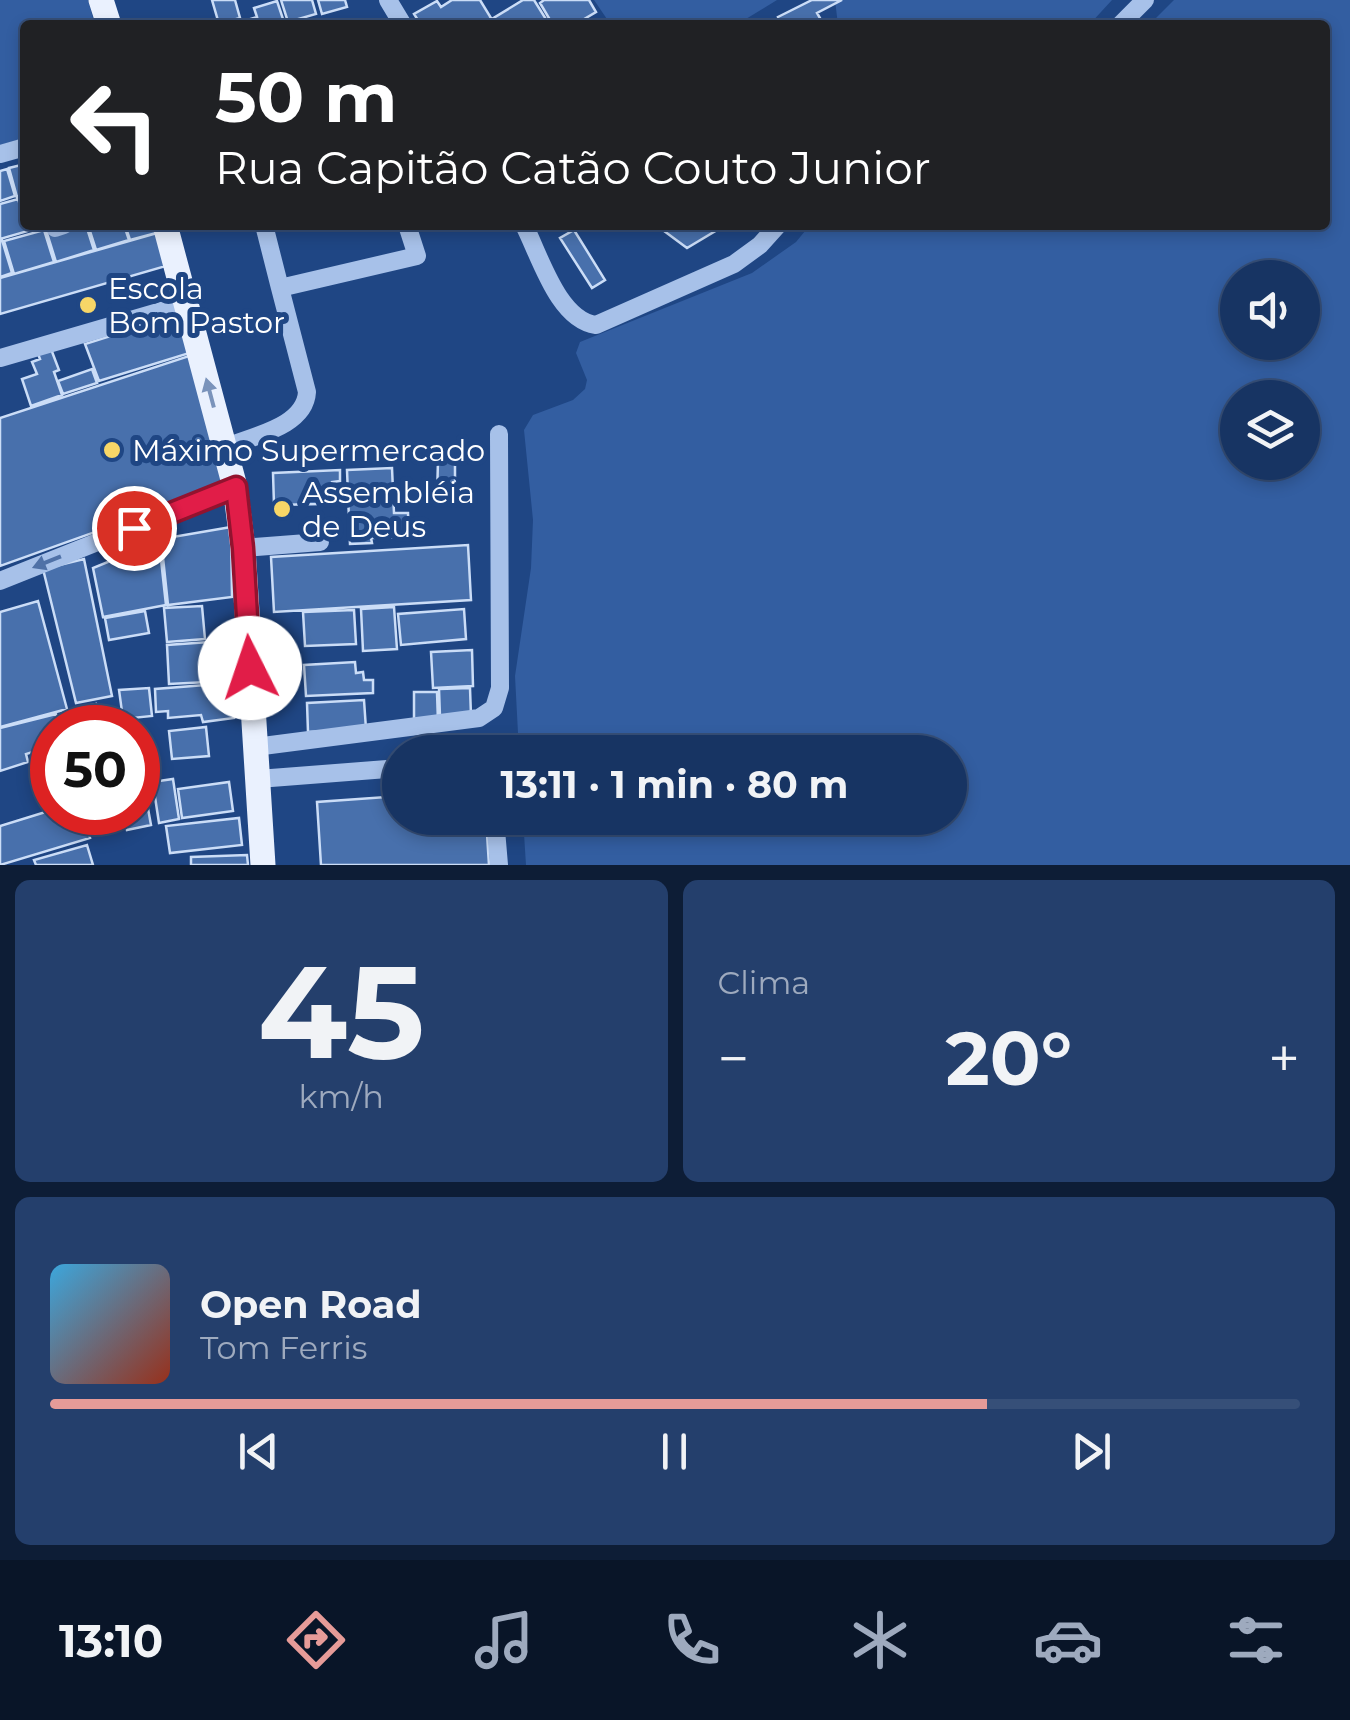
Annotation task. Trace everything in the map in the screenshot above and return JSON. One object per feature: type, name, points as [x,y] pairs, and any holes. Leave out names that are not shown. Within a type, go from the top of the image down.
[{"type":"main road","points":[[166,230],[236,487],[263,865]]},
{"type":"street","points":[[1125,20],[1144,0]]},
{"type":"street","points":[[224,448],[287,422],[300,413],[306,402],[307,392],[265,230]]},
{"type":"street","points":[[280,288],[417,256],[409,230]]},
{"type":"street","points":[[526,230],[564,305],[580,320],[596,325],[734,264],[773,230]]},
{"type":"street","points":[[0,358],[186,304]]},
{"type":"street","points":[[255,748],[478,718],[494,708],[500,688],[499,434]]},
{"type":"street","points":[[0,582],[236,487]]},
{"type":"street","points":[[243,548],[320,542]]},
{"type":"street","points":[[258,779],[382,769]]},
{"type":"street","points":[[496,835],[499,865]]},
{"type":"shaded area","points":[[0,0],[88,0],[94,20],[20,20],[20,139],[0,145]]},
{"type":"shaded area","points":[[594,0],[777,0],[744,20],[608,20]]},
{"type":"shaded area","points":[[835,0],[1112,0],[1094,20],[837,20]]},
{"type":"shaded area","points":[[1174,0],[1350,0],[1350,865],[526,865],[524,835],[967,835],[967,735],[518,735],[515,676],[531,568],[533,520],[524,430],[533,415],[573,400],[585,389],[587,380],[576,353],[580,342],[752,273],[796,242],[806,230],[1330,230],[1330,20],[1154,20]]},
{"type":"building","points":[[212,0],[235,0],[240,18],[218,20]]},
{"type":"building","points":[[281,0],[312,0],[316,14],[287,20]]},
{"type":"building","points":[[318,0],[345,0],[347,7],[322,14]]},
{"type":"building","points":[[452,0],[480,0],[491,18],[418,20],[414,14],[437,1],[441,7]]},
{"type":"building","points":[[523,0],[534,0],[546,20],[490,20]]},
{"type":"building","points":[[589,0],[596,12],[582,20],[550,20],[540,3]]},
{"type":"building","points":[[812,0],[842,0],[817,13],[821,20],[778,17]]},
{"type":"building","points":[[277,1],[283,20],[247,20],[257,17],[254,8]]},
{"type":"building","points":[[20,165],[20,196],[17,197],[9,168]]},
{"type":"building","points":[[7,169],[15,196],[0,201],[0,171]]},
{"type":"building","points":[[18,199],[20,230],[28,231],[0,239],[0,204]]},
{"type":"building","points":[[44,230],[54,262],[14,274],[4,241]]},
{"type":"building","points":[[88,230],[94,250],[56,262],[47,233]]},
{"type":"building","points":[[90,230],[126,230],[129,240],[96,250]]},
{"type":"building","points":[[127,230],[159,230],[160,232],[130,240]]},
{"type":"building","points":[[574,230],[605,280],[592,288],[560,238]]},
{"type":"building","points":[[663,230],[717,230],[687,248]]},
{"type":"building","points":[[157,233],[166,266],[0,314],[0,278]]},
{"type":"building","points":[[0,241],[12,273],[0,277]]},
{"type":"building","points":[[183,313],[196,351],[99,381],[85,344]]},
{"type":"building","points":[[51,349],[62,395],[31,406],[22,379],[37,374],[32,362],[40,359],[38,354]]},
{"type":"building","name":"Máximo Supermercado","points":[[198,353],[232,483],[0,566],[0,418]]},
{"type":"building","points":[[92,369],[97,383],[63,394],[58,381]]},
{"type":"building","points":[[438,460],[455,461],[455,498],[437,498]]},
{"type":"building","points":[[392,468],[394,513],[408,513],[409,537],[371,538],[372,543],[350,544],[347,470]]},
{"type":"building","points":[[340,470],[340,481],[332,482],[332,489],[321,489],[321,504],[274,505],[273,473]]},
{"type":"building","points":[[231,527],[232,597],[168,605],[161,539]]},
{"type":"building","points":[[159,541],[166,605],[103,617],[93,568]]},
{"type":"building","points":[[468,545],[471,600],[274,612],[271,557]]},
{"type":"building","points":[[84,559],[112,696],[76,703],[43,569]]},
{"type":"building","points":[[38,601],[66,705],[30,705],[30,719],[0,727],[0,612]]},
{"type":"building","points":[[202,606],[205,639],[167,642],[164,608]]},
{"type":"building","points":[[394,607],[397,649],[363,651],[361,609]]},
{"type":"building","points":[[464,609],[466,639],[401,645],[398,614]]},
{"type":"building","points":[[354,610],[356,644],[305,646],[303,612]]},
{"type":"building","points":[[145,611],[149,633],[109,640],[105,618]]},
{"type":"building","points":[[224,641],[227,681],[169,684],[167,645]]},
{"type":"building","points":[[472,650],[473,686],[433,688],[431,652]]},
{"type":"building","points":[[355,662],[356,673],[363,672],[364,680],[373,680],[373,693],[306,696],[304,665]]},
{"type":"building","points":[[231,683],[234,718],[203,722],[201,715],[168,718],[168,711],[160,712],[160,705],[156,705],[155,689]]},
{"type":"building","points":[[149,688],[151,705],[121,705],[119,690]]},
{"type":"building","points":[[470,688],[471,716],[440,717],[439,689]]},
{"type":"building","points":[[414,692],[437,692],[438,722],[414,722]]},
{"type":"building","points":[[364,700],[366,729],[308,732],[307,703]]},
{"type":"building","points":[[30,720],[28,762],[0,771],[0,728]]},
{"type":"building","points":[[206,727],[209,756],[172,759],[169,731]]},
{"type":"building","points":[[173,779],[179,819],[160,823],[160,781]]},
{"type":"building","points":[[229,782],[233,811],[182,818],[178,789]]},
{"type":"building","points":[[382,797],[382,835],[487,835],[489,865],[321,865],[317,802]]},
{"type":"building","points":[[30,817],[30,835],[90,838],[0,865],[0,826]]},
{"type":"building","points":[[239,818],[242,845],[170,853],[166,826]]},
{"type":"building","points":[[87,845],[93,865],[36,865],[34,860]]},
{"type":"building","points":[[247,855],[248,865],[191,865],[191,857]]},
{"type":"place","name":"Escola Bom Pastor","points":[[88,305]]},
{"type":"place","name":"Máximo Supermercado","points":[[112,450]]},
{"type":"place","name":"Assembléia de Deus","points":[[282,509]]},
{"type":"route","points":[[134,528],[236,487],[250,668]]}]
